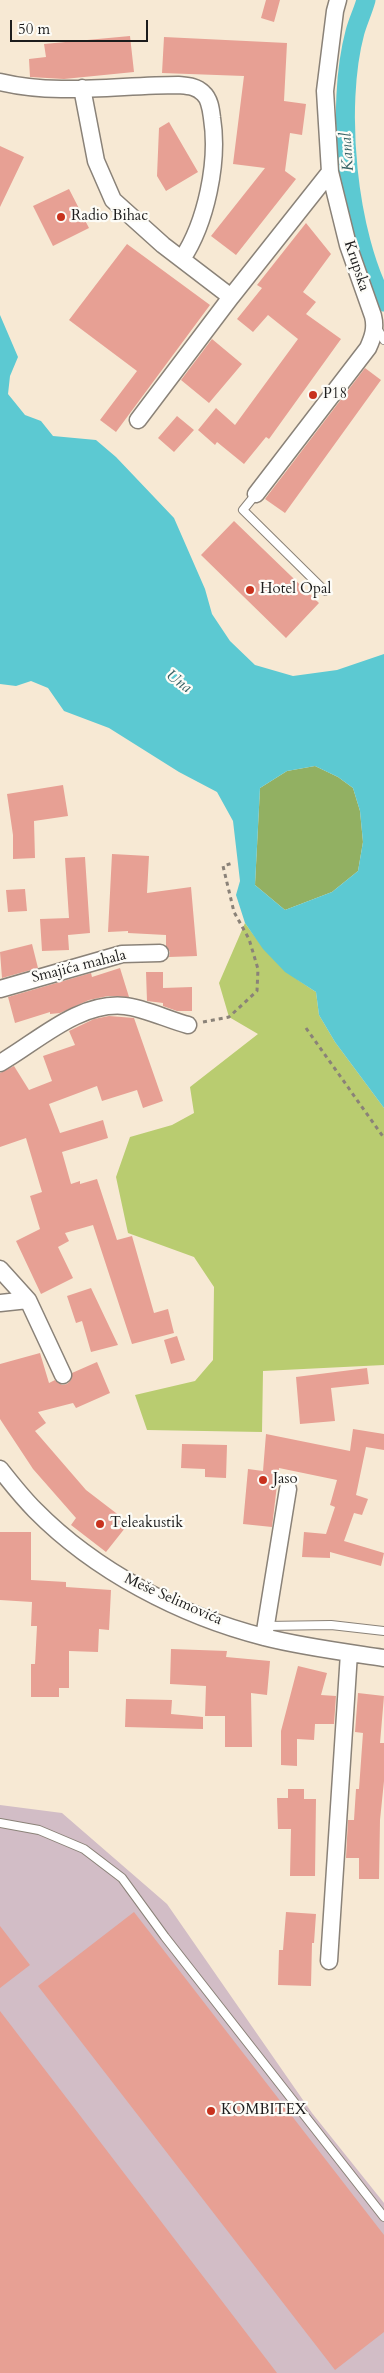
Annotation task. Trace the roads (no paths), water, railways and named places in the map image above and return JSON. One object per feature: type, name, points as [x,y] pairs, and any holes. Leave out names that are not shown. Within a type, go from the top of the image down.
[{"type":"street","name":"Krupska","points":[[338,0],[334,11],[325,91],[330,172],[348,245],[375,324]]},
{"type":"street","points":[[0,82],[21,87],[54,90],[178,85],[194,86],[205,94],[210,104],[215,142],[212,179],[192,243],[182,259]]},
{"type":"street","points":[[82,88],[96,161],[113,200],[230,298]]},
{"type":"street","points":[[138,420],[230,298],[330,172]]},
{"type":"street","points":[[256,494],[368,348],[373,338],[375,324]]},
{"type":"street","name":"Smajića mahala","points":[[0,989],[122,954],[160,953]]},
{"type":"street","points":[[0,1063],[72,1018],[109,1007],[126,1006],[188,1025]]},
{"type":"street","points":[[0,1269],[28,1300],[63,1375]]},
{"type":"street","points":[[0,1303],[28,1300]]},
{"type":"street","name":"Meše Selimovića","points":[[0,1469],[35,1510],[72,1542],[120,1577],[174,1604],[213,1620],[265,1631],[348,1653],[384,1658]]},
{"type":"street","points":[[265,1631],[288,1489]]},
{"type":"street","points":[[329,1962],[348,1653]]},
{"type":"lane","points":[[375,324],[384,340]]},
{"type":"lane","points":[[256,494],[243,510],[325,590]]},
{"type":"lane","points":[[265,1631],[331,1625],[384,1631]]},
{"type":"lane","points":[[0,1823],[39,1830],[84,1849],[122,1878],[170,1944],[384,2217]]},
{"type":"water","name":"Una","points":[[0,315],[18,357],[10,376],[8,394],[25,415],[41,421],[53,436],[96,440],[116,457],[174,518],[205,589],[212,614],[230,641],[255,665],[293,676],[337,670],[384,654],[384,1108],[335,1042],[319,1015],[316,992],[285,972],[263,949],[245,923],[236,895],[240,881],[233,821],[217,792],[179,772],[109,728],[64,711],[48,688],[31,681],[16,686],[0,684]],"holes":[[[315,766],[338,777],[353,788],[360,811],[363,842],[358,871],[332,892],[285,910],[255,885],[260,788],[287,771]]]},
{"type":"waterway","name":"Kanal","points":[[366,0],[355,32],[349,62],[346,96],[348,170],[353,207],[361,242],[371,274],[384,302]]},
{"type":"place","name":"Radio Bihac","points":[[61,217]]},
{"type":"place","name":"P18","points":[[313,395]]},
{"type":"place","name":"Hotel Opal","points":[[250,590]]},
{"type":"place","name":"Jaso","points":[[263,1480]]},
{"type":"place","name":"Teleakustik","points":[[100,1524]]},
{"type":"place","name":"KOMBITEX","points":[[211,2111]]}]
